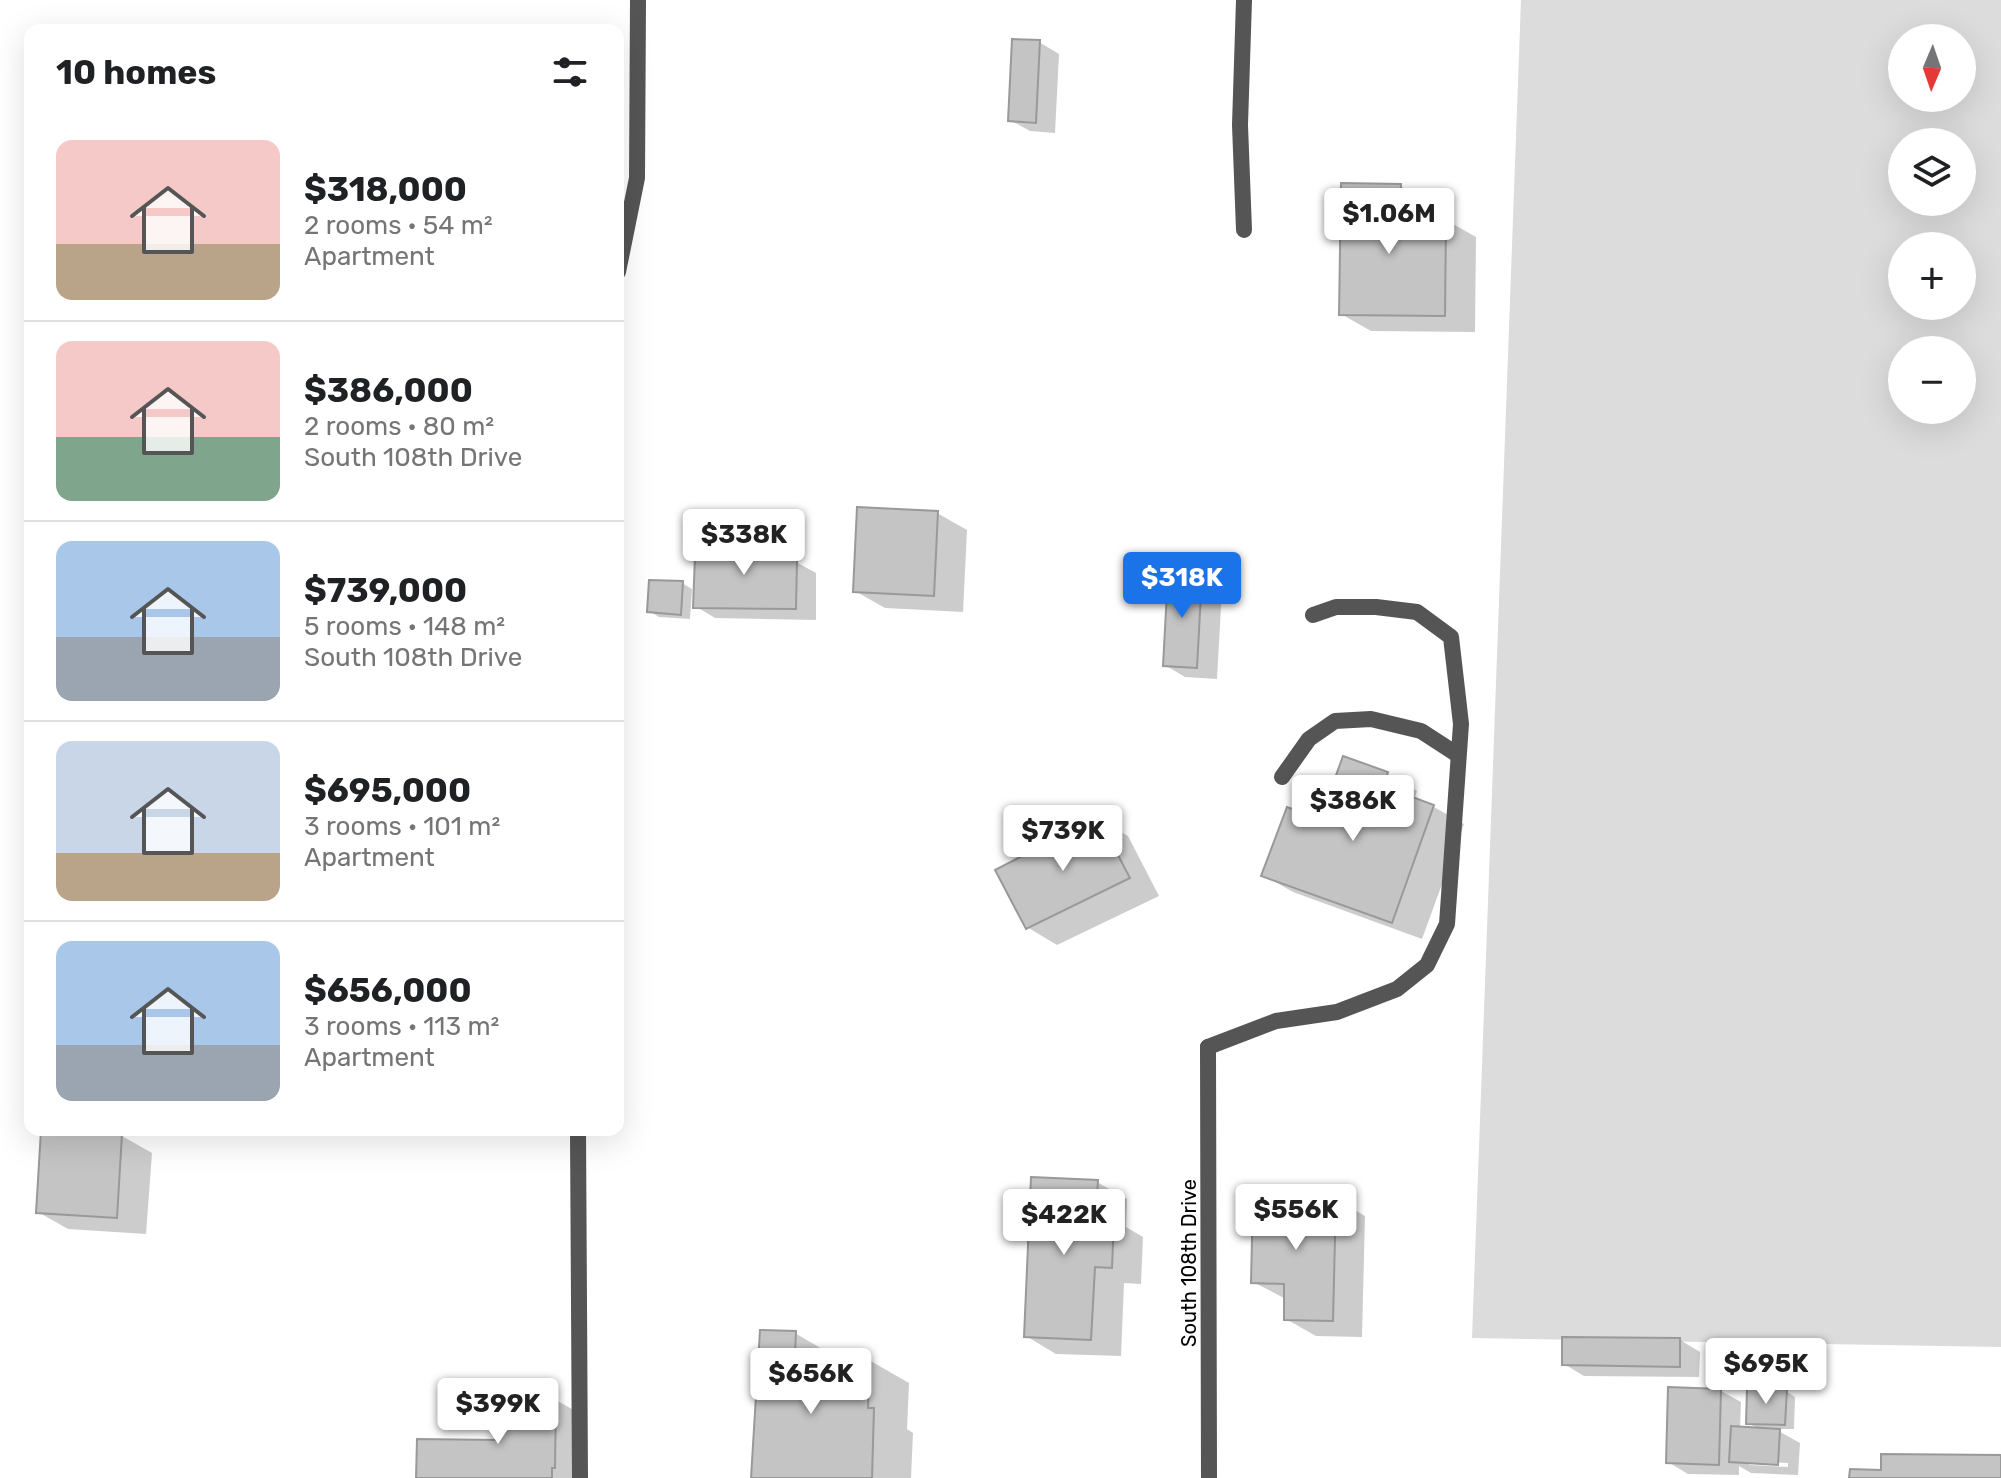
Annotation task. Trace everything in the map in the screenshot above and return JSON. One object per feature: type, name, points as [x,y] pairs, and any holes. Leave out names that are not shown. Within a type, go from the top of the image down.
[{"type":"street","points":[[624,242],[637,178],[638,0]]},
{"type":"street","points":[[1244,0],[1240,125],[1244,230]]},
{"type":"street","points":[[1282,777],[1309,739],[1335,721],[1371,719],[1421,731],[1458,755],[1461,724],[1451,637],[1417,612],[1376,607],[1336,607],[1313,615]]},
{"type":"street","name":"South 108th Drive","points":[[1209,1478],[1208,1047],[1276,1021],[1337,1012],[1397,989],[1427,965],[1447,924],[1458,755]]},
{"type":"street","points":[[578,1136],[580,1478]]},
{"type":"shaded area","points":[[1521,0],[2001,0],[2001,1347],[1472,1338]]},
{"type":"building","points":[[1012,39],[1040,40],[1036,123],[1008,121]]},
{"type":"building","points":[[1341,183],[1401,184],[1400,218],[1446,218],[1445,316],[1339,315]]},
{"type":"building","points":[[857,507],[938,511],[934,596],[853,592]]},
{"type":"building","points":[[714,535],[762,536],[761,558],[797,560],[796,609],[693,608],[695,556],[713,556]]},
{"type":"building","points":[[1168,573],[1202,575],[1197,668],[1163,666]]},
{"type":"building","points":[[649,580],[683,581],[681,615],[647,612]]},
{"type":"building","points":[[1343,756],[1388,772],[1383,786],[1434,805],[1392,923],[1261,876],[1287,807],[1320,819]]},
{"type":"building","points":[[1098,817],[1130,878],[1026,929],[995,870]]},
{"type":"building","points":[[41,1136],[122,1136],[117,1218],[36,1213]]},
{"type":"building","points":[[1031,1177],[1098,1180],[1096,1217],[1114,1218],[1112,1268],[1095,1267],[1091,1340],[1024,1337]]},
{"type":"building","points":[[1253,1195],[1336,1196],[1333,1321],[1284,1320],[1284,1284],[1251,1283]]},
{"type":"building","points":[[760,1330],[796,1331],[794,1377],[826,1378],[827,1357],[870,1358],[868,1408],[874,1408],[872,1478],[751,1478]]},
{"type":"building","points":[[1562,1337],[1680,1338],[1680,1367],[1562,1365]]},
{"type":"building","points":[[1668,1387],[1721,1389],[1719,1465],[1666,1463]]},
{"type":"building","points":[[1747,1388],[1787,1389],[1785,1425],[1746,1424]]},
{"type":"building","points":[[499,1397],[556,1398],[555,1468],[552,1468],[552,1478],[416,1478],[417,1439],[499,1440]]},
{"type":"building","points":[[1731,1426],[1780,1429],[1778,1465],[1729,1462]]},
{"type":"building","points":[[1881,1454],[2001,1455],[2001,1478],[1849,1478],[1850,1469],[1881,1470]]}]
